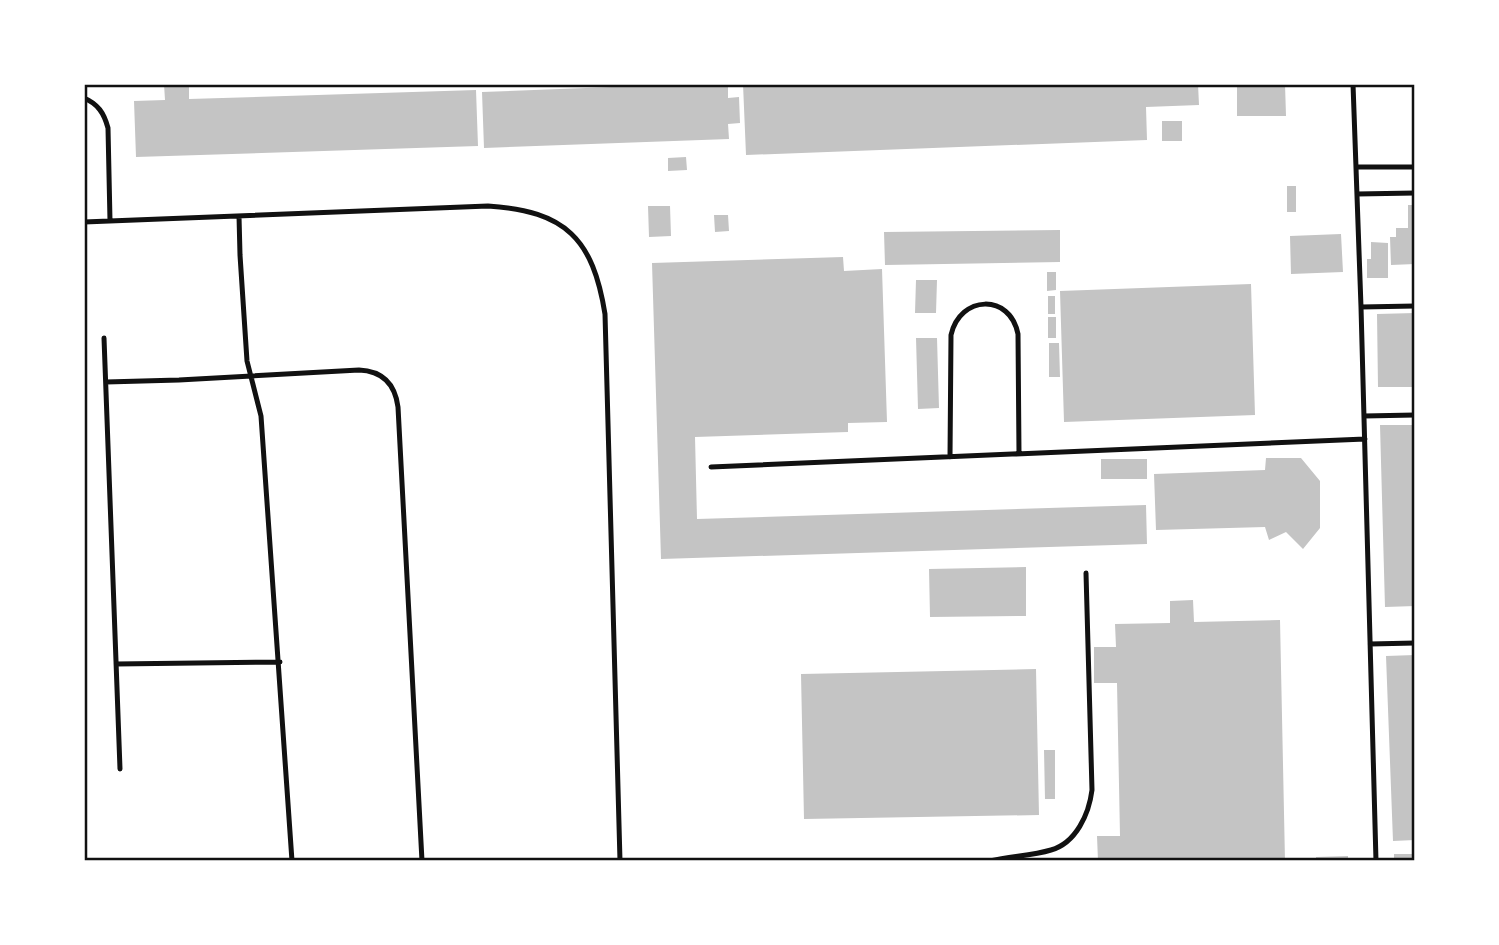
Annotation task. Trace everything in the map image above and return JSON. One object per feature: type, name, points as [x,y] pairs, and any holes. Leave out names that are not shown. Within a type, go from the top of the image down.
[{"type":"lane","points":[[1353,84],[1376,861]]},
{"type":"lane","points":[[84,98],[99,107],[108,128],[110,221]]},
{"type":"lane","points":[[1356,167],[1415,167]]},
{"type":"lane","points":[[1357,194],[1415,192]]},
{"type":"lane","points":[[84,222],[488,206],[509,207],[549,219],[578,240],[596,275],[605,314],[620,861]]},
{"type":"lane","points":[[239,216],[246,346],[250,376],[261,416],[292,861]]},
{"type":"lane","points":[[950,457],[951,335],[960,315],[979,304],[1002,308],[1011,315],[1016,325],[1019,454]]},
{"type":"lane","points":[[1361,307],[1415,306]]},
{"type":"lane","points":[[104,338],[120,769]]},
{"type":"lane","points":[[106,382],[368,370],[383,377],[394,390],[399,420],[422,861]]},
{"type":"lane","points":[[1364,416],[1415,415]]},
{"type":"lane","points":[[711,467],[1365,439]]},
{"type":"lane","points":[[990,861],[1053,850],[1063,844],[1086,816],[1092,790],[1086,573]]},
{"type":"lane","points":[[1370,644],[1415,643]]},
{"type":"lane","points":[[116,664],[279,662]]},
{"type":"building","points":[[164,84],[189,84],[189,99],[476,90],[478,146],[136,157],[134,101],[165,100]]},
{"type":"building","points":[[728,84],[728,98],[739,97],[740,123],[728,124],[729,139],[484,148],[482,92]]},
{"type":"building","points":[[743,84],[1198,84],[1199,105],[1146,107],[1147,140],[746,155]]},
{"type":"building","points":[[1237,84],[1285,84],[1286,116],[1237,116]]},
{"type":"building","points":[[1162,121],[1182,121],[1182,141],[1162,141]]},
{"type":"building","points":[[686,157],[687,170],[668,171],[668,158]]},
{"type":"building","points":[[1287,186],[1296,186],[1296,212],[1287,212]]},
{"type":"building","points":[[1408,205],[1415,205],[1415,264],[1391,265],[1390,237],[1396,237],[1396,228],[1408,228]]},
{"type":"building","points":[[648,206],[670,206],[671,236],[649,237]]},
{"type":"building","points":[[714,215],[728,215],[729,231],[715,232]]},
{"type":"building","points":[[1060,230],[1060,262],[885,265],[884,232]]},
{"type":"building","points":[[1341,234],[1343,272],[1291,274],[1290,236]]},
{"type":"building","points":[[1371,242],[1388,243],[1388,278],[1367,278]]},
{"type":"building","points":[[843,257],[844,271],[882,269],[887,422],[848,423],[848,432],[695,437],[697,519],[1146,505],[1147,544],[661,559],[652,263]]},
{"type":"building","points":[[1047,272],[1056,272],[1056,290],[1047,291]]},
{"type":"building","points":[[916,280],[937,280],[936,313],[915,313]]},
{"type":"building","points":[[1251,284],[1255,415],[1064,422],[1060,291]]},
{"type":"building","points":[[1048,296],[1055,296],[1055,314],[1048,314]]},
{"type":"building","points":[[1415,313],[1415,387],[1378,387],[1377,314]]},
{"type":"building","points":[[1048,317],[1056,317],[1056,338],[1048,338]]},
{"type":"building","points":[[916,338],[937,338],[939,408],[918,409]]},
{"type":"building","points":[[1049,343],[1059,343],[1060,377],[1049,377]]},
{"type":"building","points":[[1380,425],[1415,425],[1415,606],[1385,607]]},
{"type":"building","points":[[1266,458],[1301,458],[1320,481],[1320,528],[1303,549],[1286,532],[1269,540],[1265,527],[1156,530],[1154,474],[1265,470]]},
{"type":"building","points":[[1101,459],[1147,459],[1147,479],[1101,479]]},
{"type":"building","points":[[1026,567],[1026,616],[930,617],[929,569]]},
{"type":"building","points":[[1193,600],[1194,622],[1280,620],[1285,861],[1098,861],[1097,836],[1120,836],[1117,683],[1094,683],[1094,647],[1116,647],[1115,624],[1170,623],[1170,601]]},
{"type":"building","points":[[1415,655],[1415,840],[1393,841],[1386,656]]},
{"type":"building","points":[[1036,669],[1039,815],[804,819],[801,674]]},
{"type":"building","points":[[1044,750],[1055,750],[1055,799],[1045,799]]},
{"type":"building","points":[[1394,854],[1415,854],[1415,861],[1394,861]]},
{"type":"building","points":[[1348,856],[1348,861],[1316,861],[1316,857]]}]
